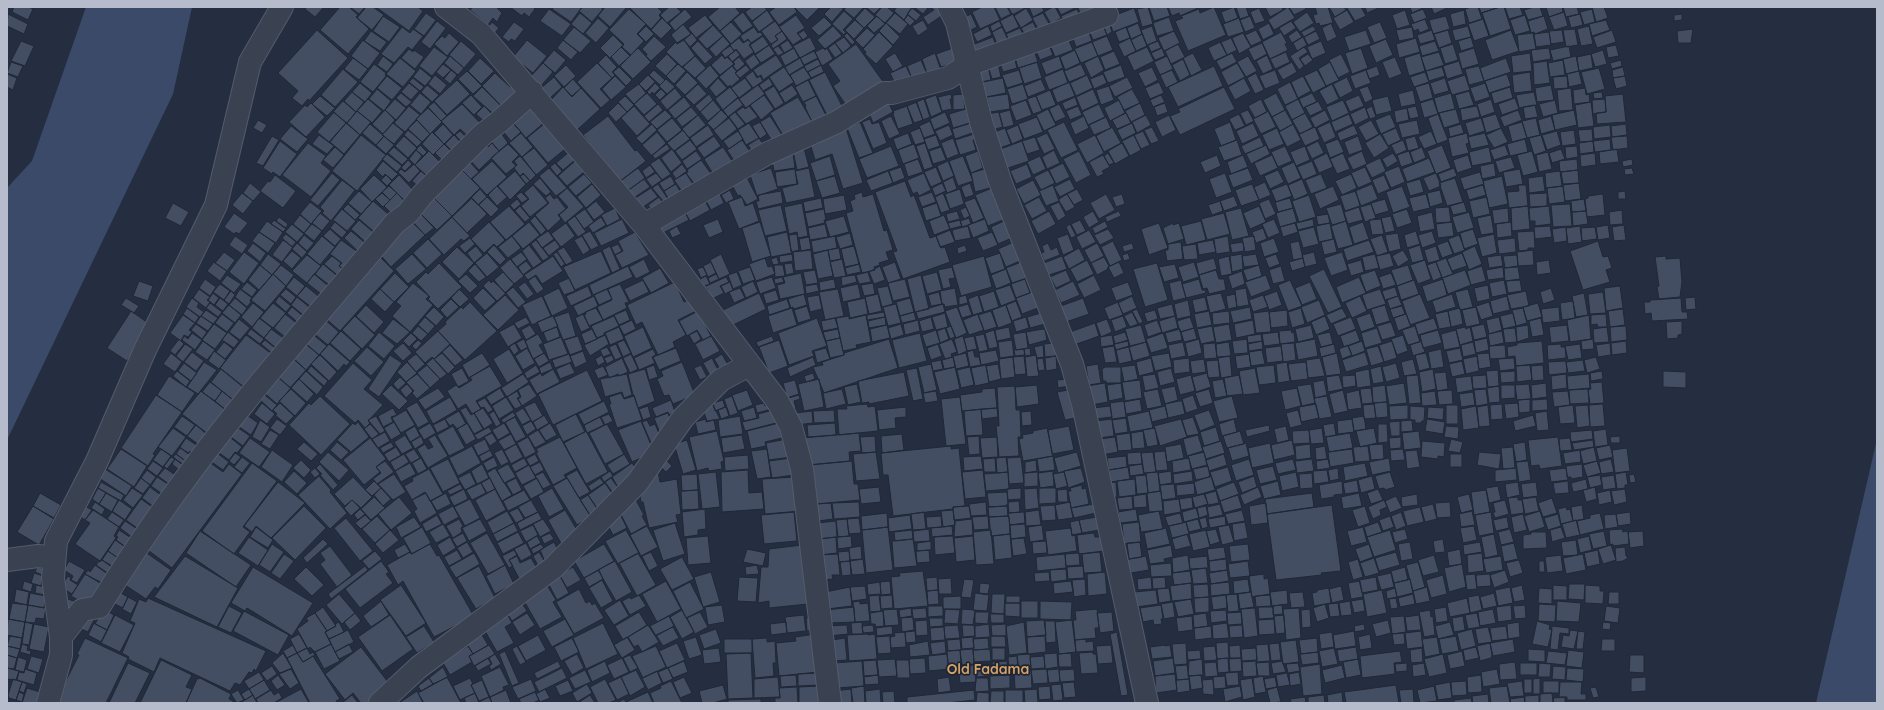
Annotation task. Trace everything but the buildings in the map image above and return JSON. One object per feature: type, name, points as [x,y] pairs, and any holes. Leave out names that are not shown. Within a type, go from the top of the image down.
[{"type":"street","points":[[48,703],[61,654],[61,637],[52,578],[56,542],[97,461],[145,350],[216,205],[250,62],[282,7]]},
{"type":"street","points":[[446,7],[481,34],[644,225],[778,402],[791,428],[802,469],[830,703]]},
{"type":"street","points":[[949,7],[958,23],[981,122],[1001,184],[1072,364],[1083,404],[1147,703]]},
{"type":"street","points":[[644,225],[766,154],[837,122],[884,94],[948,78],[968,65],[1107,15]]},
{"type":"street","points":[[61,637],[82,610],[99,607],[128,561],[189,473],[247,400],[395,224],[408,213],[422,195],[482,135],[499,122],[532,92]]},
{"type":"street","points":[[380,703],[419,667],[553,568],[638,483],[683,418],[721,380],[749,365]]},
{"type":"street","points":[[7,560],[38,556],[54,558]]},
{"type":"water","points":[[86,7],[192,7],[173,94],[7,440],[7,188],[32,161]]},
{"type":"water","points":[[1877,439],[1877,703],[1816,703]]},
{"type":"district","name":"Old Fadama","points":[[988,669]]}]
